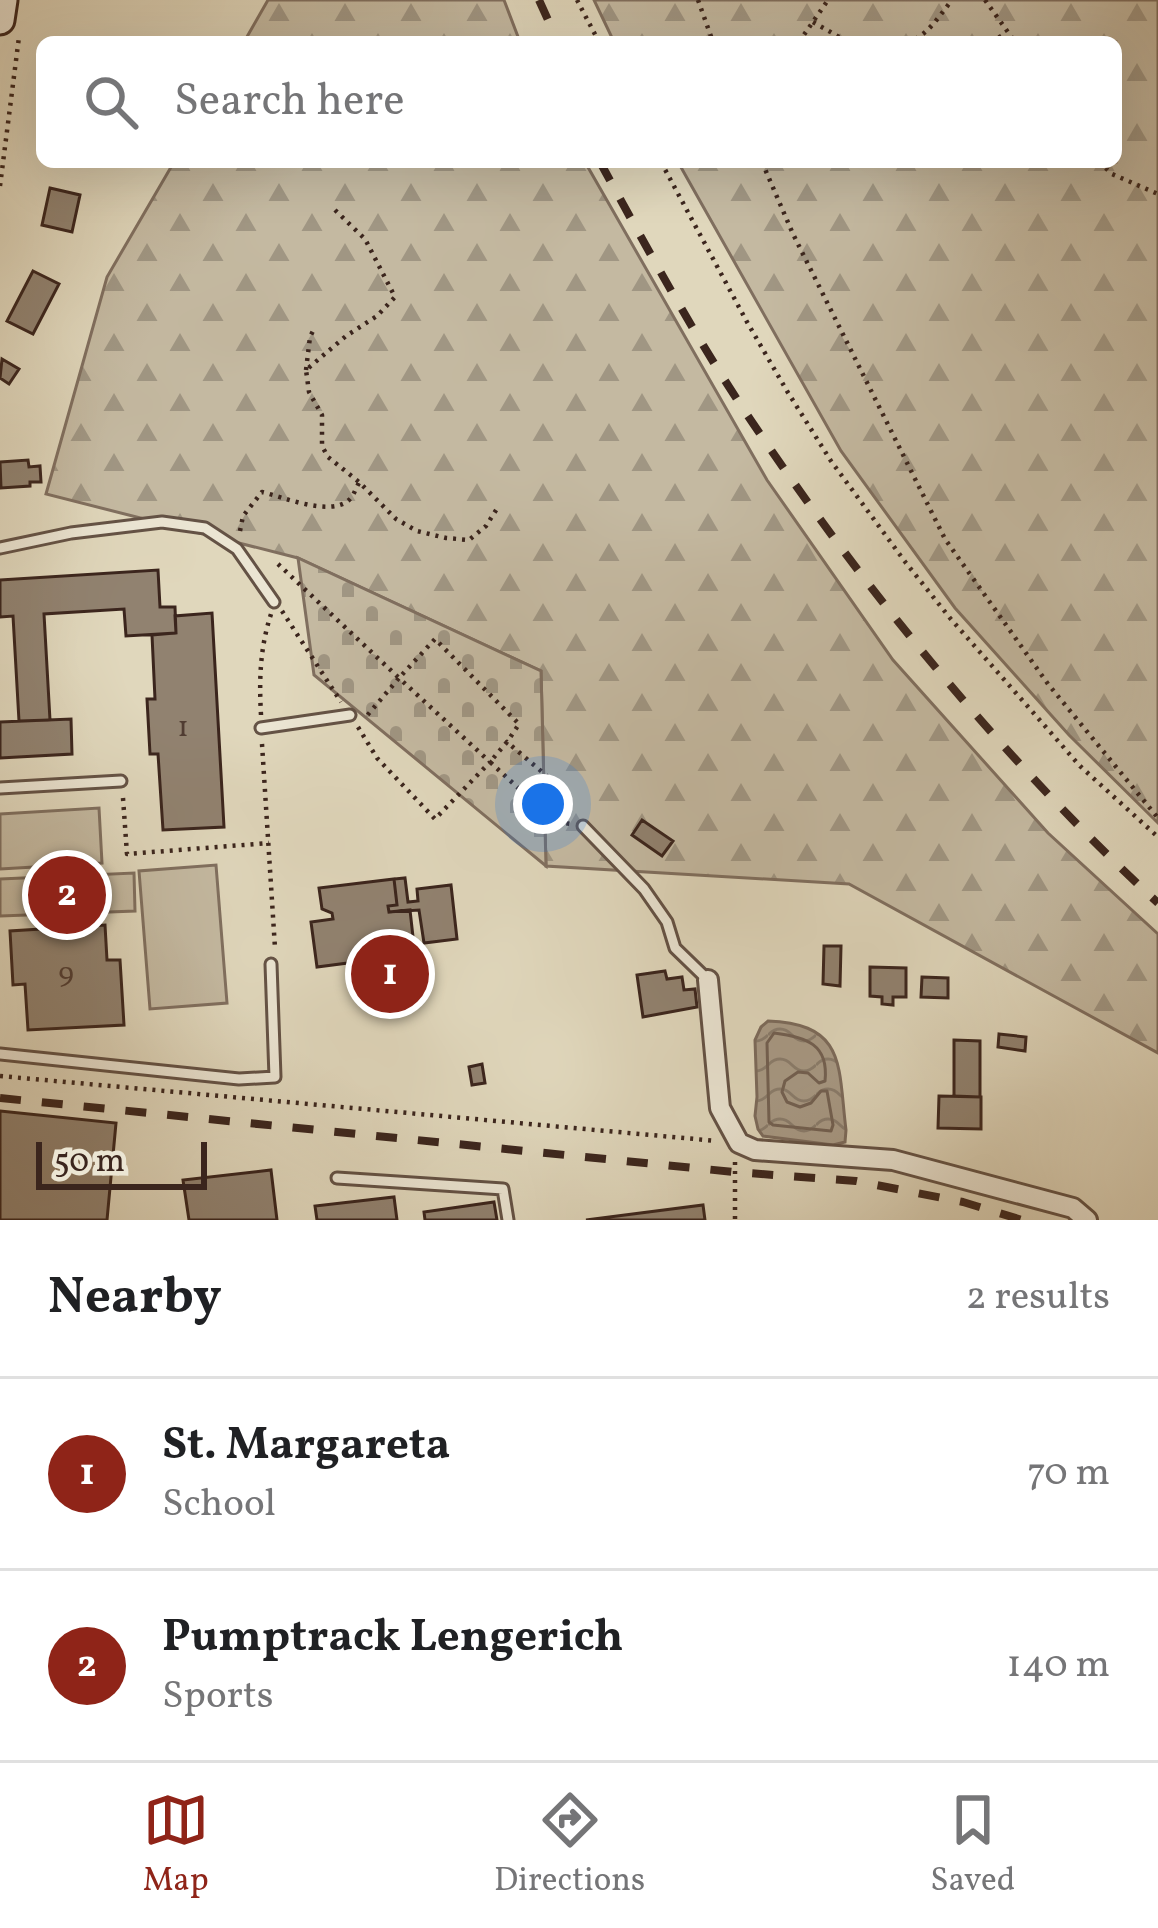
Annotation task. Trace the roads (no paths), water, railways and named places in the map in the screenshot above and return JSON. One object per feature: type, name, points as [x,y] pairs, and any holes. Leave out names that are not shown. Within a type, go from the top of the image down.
[{"type":"main road","points":[[3,0],[10,27]]},
{"type":"street","points":[[708,980],[720,1108],[739,1143],[755,1150],[893,1160],[1073,1208],[1087,1220]]},
{"type":"lane","points":[[0,548],[70,532],[162,522],[205,528],[237,549],[274,602]]},
{"type":"lane","points":[[261,728],[350,715]]},
{"type":"lane","points":[[0,788],[122,786]]},
{"type":"lane","points":[[583,826],[644,890],[668,922],[675,948],[708,980]]},
{"type":"lane","points":[[0,1054],[239,1079],[275,1077],[271,964]]},
{"type":"lane","points":[[337,1178],[503,1189],[508,1220]]},
{"type":"water","points":[[768,1021],[812,1030],[834,1053],[842,1087],[845,1142],[833,1145],[763,1136],[758,1129],[755,1040]]},
{"type":"railway","points":[[539,0],[555,36]]},
{"type":"railway","points":[[603,168],[711,359],[843,550],[993,734],[1158,903]]},
{"type":"railway","points":[[0,1098],[856,1181],[963,1202],[1022,1220]]},
{"type":"place","name":"Pumptrack Lengerich","points":[[67,895]]},
{"type":"place","name":"St. Margareta","points":[[390,974]]}]
